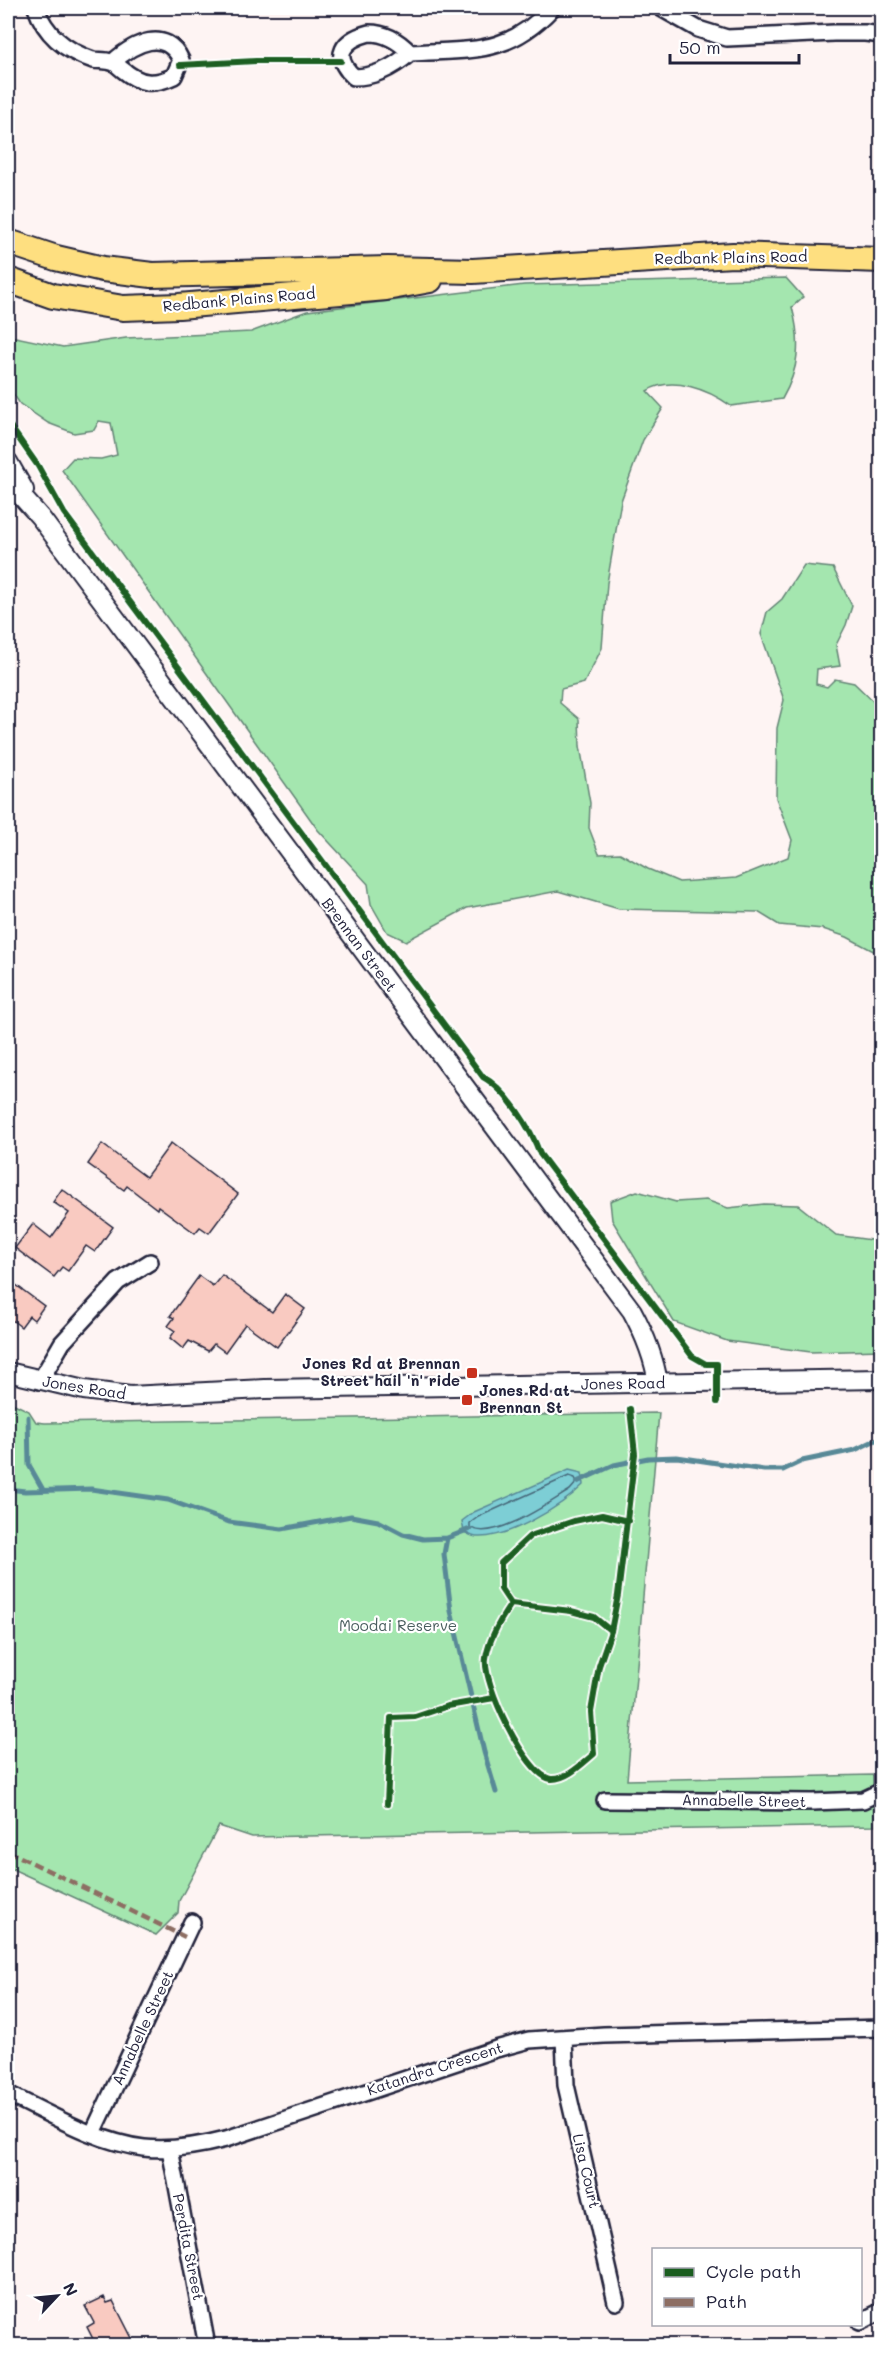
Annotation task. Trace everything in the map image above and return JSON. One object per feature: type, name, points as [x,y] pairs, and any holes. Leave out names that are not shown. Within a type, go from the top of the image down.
[{"type":"main road","name":"Redbank Plains Road","points":[[8,242],[56,258],[103,269],[152,275],[387,269],[473,271],[733,255],[882,260]]},
{"type":"main road","name":"Redbank Plains Road","points":[[8,280],[19,291],[123,308],[179,306],[386,288],[473,271]]},
{"type":"street","points":[[36,8],[49,33],[64,46],[94,60],[113,62]]},
{"type":"street","points":[[410,53],[488,48],[514,39],[536,25],[552,8]]},
{"type":"street","points":[[661,8],[698,28],[727,38],[865,33],[882,35]]},
{"type":"street","name":"Brennan Street","points":[[8,462],[40,517]]},
{"type":"street","name":"Brennan Street","points":[[8,481],[40,517],[632,1311],[644,1333],[658,1383]]},
{"type":"street","points":[[40,1381],[62,1344],[118,1282],[150,1262]]},
{"type":"street","name":"Jones Road","points":[[8,1372],[84,1390],[130,1396],[276,1389],[882,1379]]},
{"type":"street","name":"Annabelle Street","points":[[604,1800],[813,1802],[863,1800],[882,1791]]},
{"type":"street","name":"Annabelle Street","points":[[93,2133],[192,1922]]},
{"type":"street","name":"Katandra Crescent","points":[[8,2094],[93,2133],[143,2148],[170,2149],[195,2147],[226,2139],[529,2040],[882,2028]]},
{"type":"street","name":"Lisa Court","points":[[564,2038],[566,2085],[616,2302]]},
{"type":"street","name":"Perdita Street","points":[[170,2149],[207,2346]]},
{"type":"street","points":[[862,2321],[882,2311]]},
{"type":"green space","points":[[786,278],[803,297],[792,307],[797,331],[797,354],[788,388],[782,399],[731,406],[701,390],[679,384],[657,386],[647,391],[663,408],[643,440],[621,501],[607,583],[602,648],[584,683],[561,689],[560,703],[579,719],[580,746],[590,803],[589,828],[599,854],[620,853],[648,869],[679,882],[736,878],[788,857],[792,840],[776,798],[777,728],[784,700],[761,634],[767,612],[782,599],[804,565],[833,568],[852,606],[836,645],[840,666],[817,669],[816,684],[827,687],[835,679],[854,683],[881,709],[881,955],[847,937],[823,929],[779,925],[758,912],[619,909],[558,891],[467,908],[406,941],[387,932],[371,904],[368,884],[318,830],[62,470],[73,458],[101,459],[117,455],[111,423],[99,421],[94,430],[74,433],[48,423],[20,404],[8,386],[8,341],[11,336],[63,347],[126,338],[251,332],[307,311],[524,285]]},
{"type":"green space","points":[[637,1191],[676,1202],[706,1200],[728,1208],[764,1204],[798,1205],[836,1235],[878,1241],[881,1239],[881,1350],[811,1352],[727,1341],[674,1322],[612,1220],[610,1201]]},
{"type":"green space","name":"Moodai Reserve","points":[[8,1401],[29,1411],[36,1422],[45,1423],[659,1413],[627,1780],[873,1775],[874,1826],[252,1837],[219,1826],[179,1901],[178,1913],[156,1935],[8,1867]]},
{"type":"water","points":[[569,1470],[582,1473],[583,1485],[534,1520],[504,1533],[490,1536],[475,1537],[464,1532],[462,1521],[474,1512]]},
{"type":"building","points":[[171,1143],[238,1194],[209,1233],[200,1227],[195,1233],[158,1206],[157,1209],[127,1186],[124,1190],[88,1164],[102,1144],[146,1177]]},
{"type":"building","points":[[62,1189],[113,1227],[95,1252],[86,1246],[68,1271],[62,1267],[54,1277],[15,1248],[33,1224],[51,1238],[69,1213],[53,1202]]},
{"type":"building","points":[[222,1275],[272,1312],[285,1294],[305,1309],[277,1347],[245,1324],[225,1352],[214,1344],[208,1351],[189,1341],[183,1349],[170,1338],[175,1331],[168,1326],[174,1318],[170,1316],[199,1276],[213,1286]]},
{"type":"building","points":[[8,1279],[44,1306],[34,1320],[29,1316],[21,1327],[8,1317]]},
{"type":"building","points":[[104,2297],[107,2303],[113,2301],[136,2346],[106,2346],[103,2341],[96,2345],[87,2327],[94,2323],[85,2306]]},
{"type":"waterway","points":[[28,1417],[29,1465],[42,1488]]},
{"type":"waterway","points":[[577,1482],[614,1465],[648,1458],[677,1457],[764,1470],[783,1470],[802,1461],[855,1450],[882,1437]]},
{"type":"waterway","points":[[8,1489],[25,1491],[91,1489],[168,1500],[229,1522],[282,1529],[351,1516],[378,1521],[403,1534],[423,1539],[447,1538],[470,1529]]},
{"type":"waterway","points":[[447,1538],[444,1554],[451,1611],[484,1752],[496,1792]]},
{"type":"marked path","points":[[8,1851],[185,1937]]},
{"type":"cycle path","points":[[180,65],[256,61],[341,61]]},
{"type":"cycle path","points":[[8,423],[38,466],[64,513],[483,1077],[509,1100],[531,1133],[540,1154],[692,1356],[706,1364],[717,1364],[717,1402]]},
{"type":"cycle path","points":[[628,1521],[602,1515],[574,1521],[530,1536],[501,1563],[501,1589],[511,1604],[492,1636],[486,1658],[487,1670],[498,1706],[518,1746],[541,1774],[551,1779],[569,1774],[594,1754],[591,1712],[599,1666],[611,1631],[618,1595],[635,1454],[630,1409]]},
{"type":"cycle path","points":[[511,1604],[571,1611],[594,1617],[611,1631]]},
{"type":"cycle path","points":[[387,1804],[391,1718],[415,1717],[448,1706],[494,1698]]},
{"type":"place","name":"Jones Rd at Brennan Street hail 'n' ride","points":[[472,1373]]},
{"type":"place","name":"Jones Rd at Brennan St","points":[[467,1400]]}]
